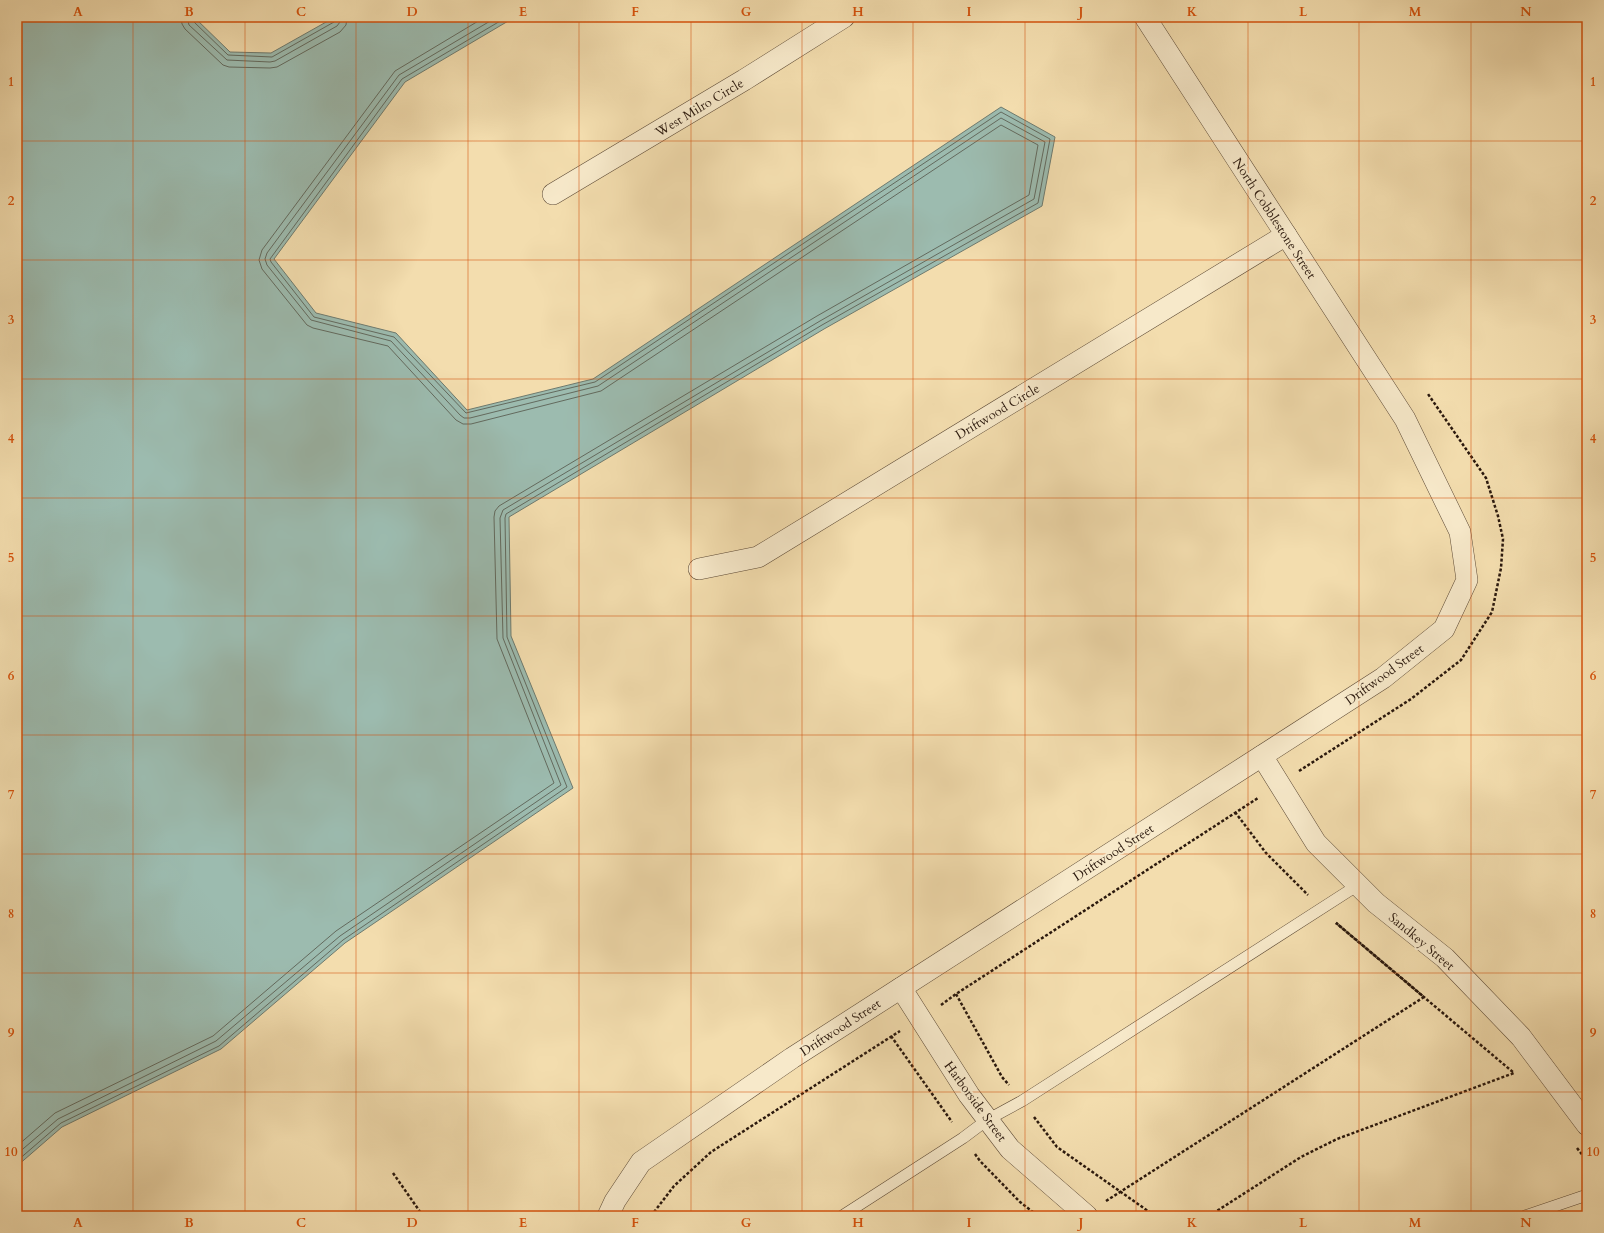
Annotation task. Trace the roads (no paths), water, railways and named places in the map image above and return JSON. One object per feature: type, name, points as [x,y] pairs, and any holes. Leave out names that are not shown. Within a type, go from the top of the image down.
[{"type":"street","name":"West Milro Circle","points":[[553,194],[744,80],[844,17]]},
{"type":"street","name":"North Cobblestone Street","points":[[1145,17],[1405,418]]},
{"type":"street","name":"Driftwood Circle","points":[[699,569],[758,557],[1286,235]]},
{"type":"street","name":"Driftwood Street","points":[[608,1216],[615,1201],[641,1162],[792,1058],[1383,678],[1444,629],[1467,580],[1460,532],[1405,418]]},
{"type":"street","name":"Sandkey Street","points":[[1262,756],[1316,843],[1376,903],[1445,958],[1521,1037],[1587,1125]]},
{"type":"street","name":"Harborside Street","points":[[901,988],[969,1095],[1010,1149],[1086,1215]]},
{"type":"lane","points":[[842,1216],[963,1138],[987,1120],[1022,1101],[1358,885]]},
{"type":"lane","points":[[1525,1216],[1587,1195]]},
{"type":"water","points":[[17,17],[194,17],[230,52],[271,53],[335,17],[515,17],[405,82],[274,259],[316,313],[396,333],[467,410],[593,379],[1001,107],[1055,137],[1042,206],[824,329],[509,517],[511,636],[573,788],[345,943],[221,1049],[62,1127],[17,1166]]}]
